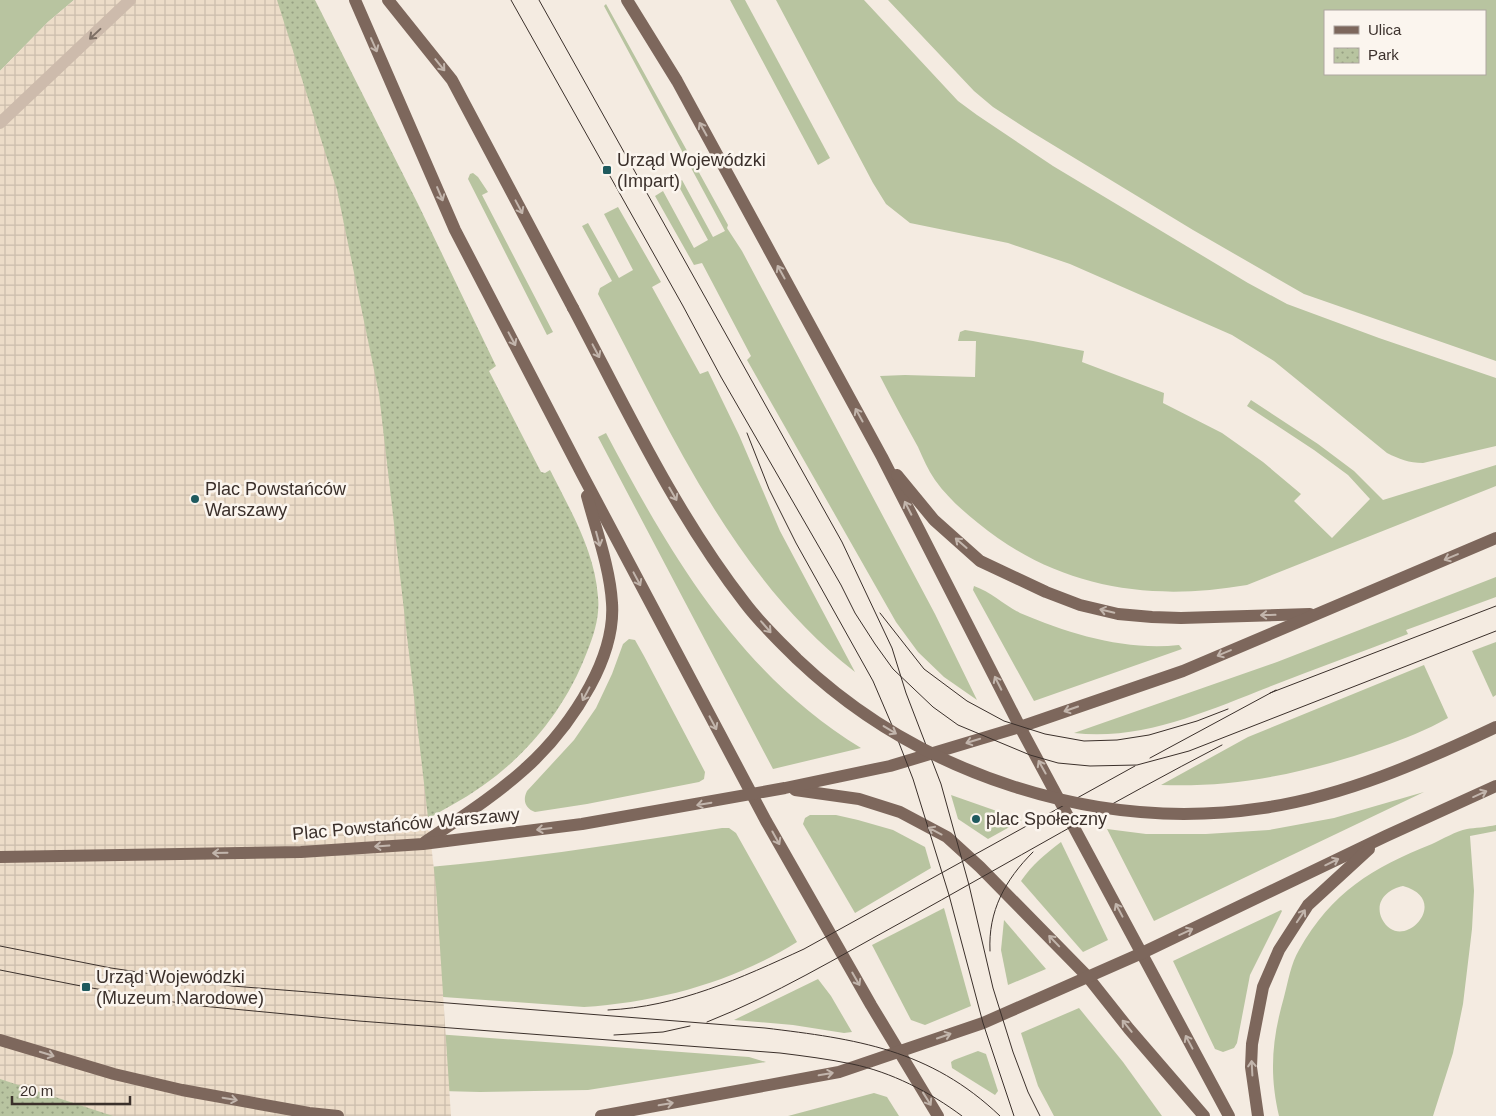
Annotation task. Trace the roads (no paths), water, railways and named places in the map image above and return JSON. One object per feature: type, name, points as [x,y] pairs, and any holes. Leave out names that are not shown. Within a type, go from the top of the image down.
[{"type":"main road","points":[[355,0],[455,230],[582,474],[752,795],[829,934],[938,1116]]},
{"type":"main road","points":[[388,0],[452,80],[674,495],[706,549],[746,605],[774,636],[822,682],[868,716],[914,745],[951,762],[1026,790],[1066,801],[1129,811],[1175,814],[1234,812],[1265,808],[1321,796],[1374,780],[1432,757],[1496,727]]},
{"type":"main road","points":[[627,0],[677,81],[882,457],[1020,727],[1229,1116]]},
{"type":"main road","points":[[882,457],[934,520],[980,560],[1046,592],[1080,605],[1118,614],[1152,617],[1181,618],[1317,614]]},
{"type":"main road","points":[[423,844],[501,790],[531,765],[577,711],[596,675],[607,647],[612,621],[612,602],[608,578],[582,474]]},
{"type":"main road","name":"Plac Powstańców Warszawy","points":[[0,857],[300,852],[423,844],[582,824],[752,795],[890,766],[1020,727],[1183,670],[1496,538]]},
{"type":"main road","points":[[601,1116],[839,1072],[983,1023],[1142,953],[1379,839],[1496,786]]},
{"type":"main road","points":[[785,788],[859,799],[900,812],[947,837],[980,867],[1087,976],[1129,1029],[1204,1116]]},
{"type":"main road","points":[[1258,1116],[1251,1067],[1252,1044],[1263,987],[1279,950],[1308,906],[1379,839]]},
{"type":"main road","points":[[0,1040],[114,1074],[182,1090],[319,1115],[338,1116]]},
{"type":"street","points":[[0,123],[130,0]]},
{"type":"tram line","points":[[511,0],[855,613],[893,669],[933,707],[958,725],[1030,755],[1058,763],[1090,766],[1137,765],[1189,751],[1496,631]]},
{"type":"tram line","points":[[539,0],[842,542],[892,648],[906,693],[941,784],[969,885],[993,988],[1013,1052],[1028,1092],[1040,1116]]},
{"type":"tram line","points":[[747,433],[769,489],[796,543],[873,681],[894,730],[913,779],[949,895],[983,1023],[1014,1116]]},
{"type":"tram line","points":[[1270,693],[1496,606]]},
{"type":"tram line","points":[[880,613],[924,669],[967,701],[1004,721],[1045,734],[1084,741],[1117,740],[1149,735],[1197,721],[1228,709]]},
{"type":"tram line","points":[[1150,758],[1276,690]]},
{"type":"tram line","points":[[707,1022],[757,1000],[806,975],[1101,810],[1222,745]]},
{"type":"tram line","points":[[608,1010],[634,1008],[684,997],[733,980],[804,949],[1135,766]]},
{"type":"tram line","points":[[990,951],[992,923],[1000,897],[1014,874],[1033,852]]},
{"type":"tram line","points":[[0,946],[111,968],[232,986],[765,1028],[830,1037],[890,1051],[919,1062],[947,1076],[974,1093],[1000,1116]]},
{"type":"tram line","points":[[0,970],[191,1005],[359,1021],[780,1053],[825,1059],[867,1068],[896,1078],[937,1099],[962,1116]]},
{"type":"tram line","points":[[614,1035],[663,1032],[690,1026]]},
{"type":"place","name":"Urząd Wojewódzki (Impart)","points":[[607,170]]},
{"type":"place","name":"Plac Powstańców Warszawy","points":[[195,499]]},
{"type":"place","name":"plac Społeczny","points":[[976,819]]},
{"type":"place","name":"Urząd Wojewódzki (Muzeum Narodowe)","points":[[86,987]]}]
